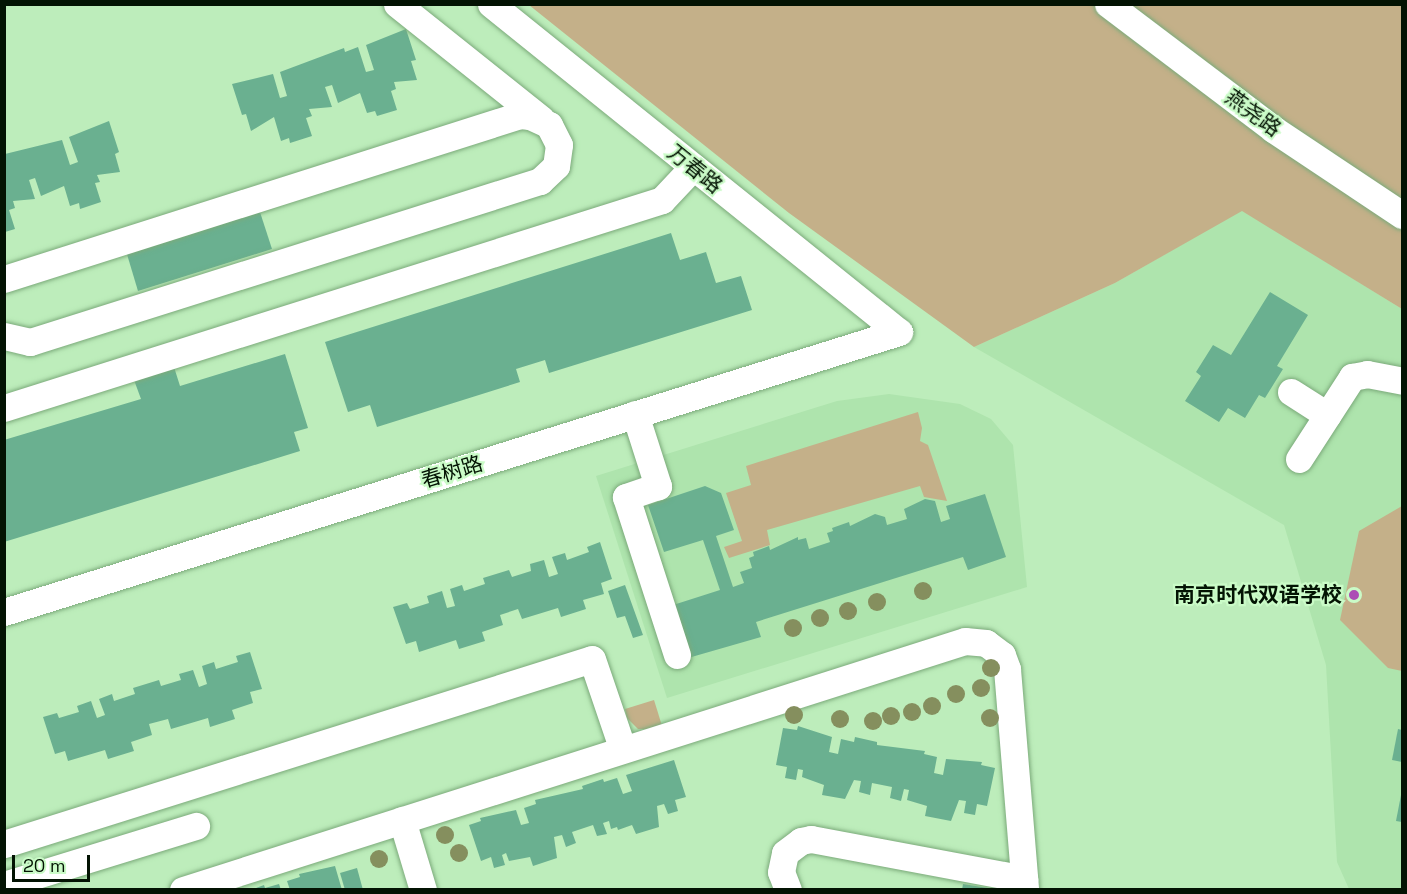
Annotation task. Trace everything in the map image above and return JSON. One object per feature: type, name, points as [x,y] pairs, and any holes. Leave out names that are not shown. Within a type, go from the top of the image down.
[{"type":"street","points":[[4,336],[30,342],[540,181],[556,166],[559,145],[549,125],[397,4]]},
{"type":"street","name":"万春路","points":[[491,4],[899,332]]},
{"type":"street","name":"燕尧路","points":[[1108,4],[1273,129],[1402,215]]},
{"type":"street","points":[[4,279],[520,115],[540,119]]},
{"type":"street","points":[[4,408],[662,200],[693,167]]},
{"type":"street","name":"春树路","points":[[4,612],[899,332]]},
{"type":"street","points":[[1299,459],[1352,377],[1367,374],[1402,381]]},
{"type":"street","points":[[1291,392],[1327,415]]},
{"type":"street","points":[[635,414],[658,486],[626,497],[677,655]]},
{"type":"street","points":[[183,890],[622,747],[965,641],[986,643],[1002,655],[1008,669],[1024,884],[811,839],[801,841],[785,853],[781,872],[788,890]]},
{"type":"street","points":[[4,844],[592,659],[622,747]]},
{"type":"street","points":[[402,820],[423,890]]},
{"type":"street","points":[[4,885],[196,826]]},
{"type":"shaded area","points":[[529,5],[1402,5],[1402,309],[1242,211],[1115,283],[974,347],[789,213]]},
{"type":"shaded area","name":"南京时代双语学校","points":[[1242,210],[1402,309],[1402,889],[1349,889],[1337,862],[1326,665],[1284,525],[974,347],[1115,283]]},
{"type":"shaded area","points":[[889,394],[960,404],[991,419],[1013,445],[1027,587],[667,698],[596,476],[837,401]]},
{"type":"shaded area","points":[[918,412],[922,428],[920,441],[928,445],[947,501],[924,497],[920,486],[767,530],[770,545],[729,558],[724,547],[742,541],[726,493],[751,485],[746,466]]},
{"type":"shaded area","points":[[1402,506],[1402,671],[1388,668],[1340,620],[1359,531]]},
{"type":"shaded area","points":[[654,700],[663,729],[638,729],[627,718],[625,709]]},
{"type":"building","points":[[406,29],[416,60],[411,61],[417,80],[394,82],[396,89],[391,91],[397,110],[377,116],[375,111],[367,113],[360,93],[338,103],[332,85],[325,87],[332,107],[309,109],[312,116],[306,118],[312,136],[290,143],[289,138],[281,141],[274,117],[251,131],[246,114],[242,115],[232,84],[273,74],[280,98],[287,96],[280,72],[344,48],[345,52],[358,47],[366,72],[374,70],[366,45]]},
{"type":"building","points":[[109,121],[119,152],[115,154],[120,172],[97,175],[100,182],[95,183],[101,202],[80,209],[79,203],[70,206],[64,186],[41,196],[35,178],[29,180],[35,199],[13,201],[15,208],[9,210],[15,229],[5,232],[5,154],[62,140],[70,165],[78,162],[69,137]]},
{"type":"building","points":[[259,209],[272,249],[138,291],[126,251]]},
{"type":"building","points":[[671,233],[680,260],[706,252],[716,283],[741,276],[752,310],[549,373],[545,360],[516,369],[520,382],[377,427],[370,405],[348,412],[325,342]]},
{"type":"building","points":[[1270,292],[1308,315],[1277,366],[1283,369],[1265,398],[1259,395],[1245,418],[1228,408],[1219,422],[1185,401],[1201,376],[1196,372],[1213,345],[1231,355]]},
{"type":"building","points":[[285,354],[308,428],[294,432],[300,451],[4,542],[4,440],[141,399],[134,380],[174,367],[180,386]]},
{"type":"building","points":[[705,486],[721,493],[734,530],[716,536],[733,587],[744,583],[740,572],[752,568],[749,558],[754,556],[753,552],[769,546],[770,550],[798,537],[798,540],[806,538],[809,549],[830,542],[827,533],[833,531],[832,528],[849,522],[850,526],[875,514],[885,517],[887,525],[907,519],[904,509],[925,499],[935,501],[941,522],[950,519],[946,506],[985,494],[1006,557],[968,570],[963,557],[756,622],[761,637],[688,658],[670,606],[720,590],[703,540],[664,552],[648,505]]},
{"type":"building","points":[[600,542],[612,579],[601,583],[604,594],[583,600],[586,609],[561,617],[558,608],[522,619],[518,609],[500,615],[503,625],[482,632],[485,641],[459,649],[456,640],[419,652],[416,641],[406,644],[393,607],[407,603],[410,609],[429,603],[427,596],[442,591],[447,608],[455,606],[450,589],[462,585],[464,591],[485,584],[483,578],[509,570],[512,577],[531,571],[530,564],[544,560],[549,577],[558,574],[552,557],[565,553],[567,560],[589,552],[587,547]]},
{"type":"building","points":[[625,585],[643,635],[633,638],[625,616],[617,618],[608,591]]},
{"type":"building","points":[[250,652],[262,689],[250,692],[253,703],[232,710],[235,719],[210,727],[208,718],[171,729],[168,719],[149,724],[152,735],[131,742],[134,751],[108,759],[105,750],[68,761],[65,751],[55,754],[43,717],[57,713],[59,718],[79,712],[77,706],[91,701],[97,718],[105,715],[99,699],[112,694],[114,701],[135,694],[133,688],[159,680],[161,686],[181,680],[179,674],[193,670],[199,687],[207,684],[202,666],[214,662],[216,669],[238,662],[236,656]]},
{"type":"building","points":[[798,726],[832,737],[829,752],[838,754],[841,739],[854,742],[855,737],[877,742],[877,745],[925,751],[924,754],[937,757],[934,773],[943,775],[946,759],[982,762],[981,765],[995,768],[987,806],[977,804],[975,815],[964,813],[966,801],[959,800],[951,821],[925,816],[927,806],[907,800],[909,790],[904,789],[901,801],[890,798],[892,787],[872,783],[870,795],[859,792],[861,781],[854,780],[845,799],[822,795],[824,785],[802,777],[803,770],[798,769],[796,780],[785,778],[787,767],[776,765],[783,728],[797,730]]},
{"type":"building","points":[[1398,729],[1402,730],[1402,762],[1392,760]]},
{"type":"building","points":[[674,760],[686,797],[675,800],[678,811],[668,814],[664,804],[657,806],[659,827],[636,834],[632,825],[618,830],[617,827],[611,829],[609,821],[603,823],[607,834],[597,836],[593,825],[572,832],[576,843],[566,847],[562,835],[554,837],[557,858],[533,866],[530,857],[509,861],[506,853],[502,855],[505,865],[494,868],[491,857],[481,861],[469,825],[481,821],[480,818],[516,810],[521,825],[529,823],[524,808],[536,804],[535,800],[583,789],[582,786],[603,779],[604,782],[617,778],[623,794],[632,791],[626,775]]},
{"type":"building","points":[[1402,795],[1402,822],[1396,821]]},
{"type":"building","points":[[335,866],[342,890],[290,890],[287,881],[300,877],[299,874]]},
{"type":"building","points":[[357,868],[363,890],[345,890],[340,873]]},
{"type":"building","points":[[279,884],[281,890],[251,890],[264,885],[265,888]]},
{"type":"building","points":[[963,884],[988,888],[988,890],[962,890]]},
{"type":"place","name":"南京时代双语学校","points":[[1354,595]]}]
